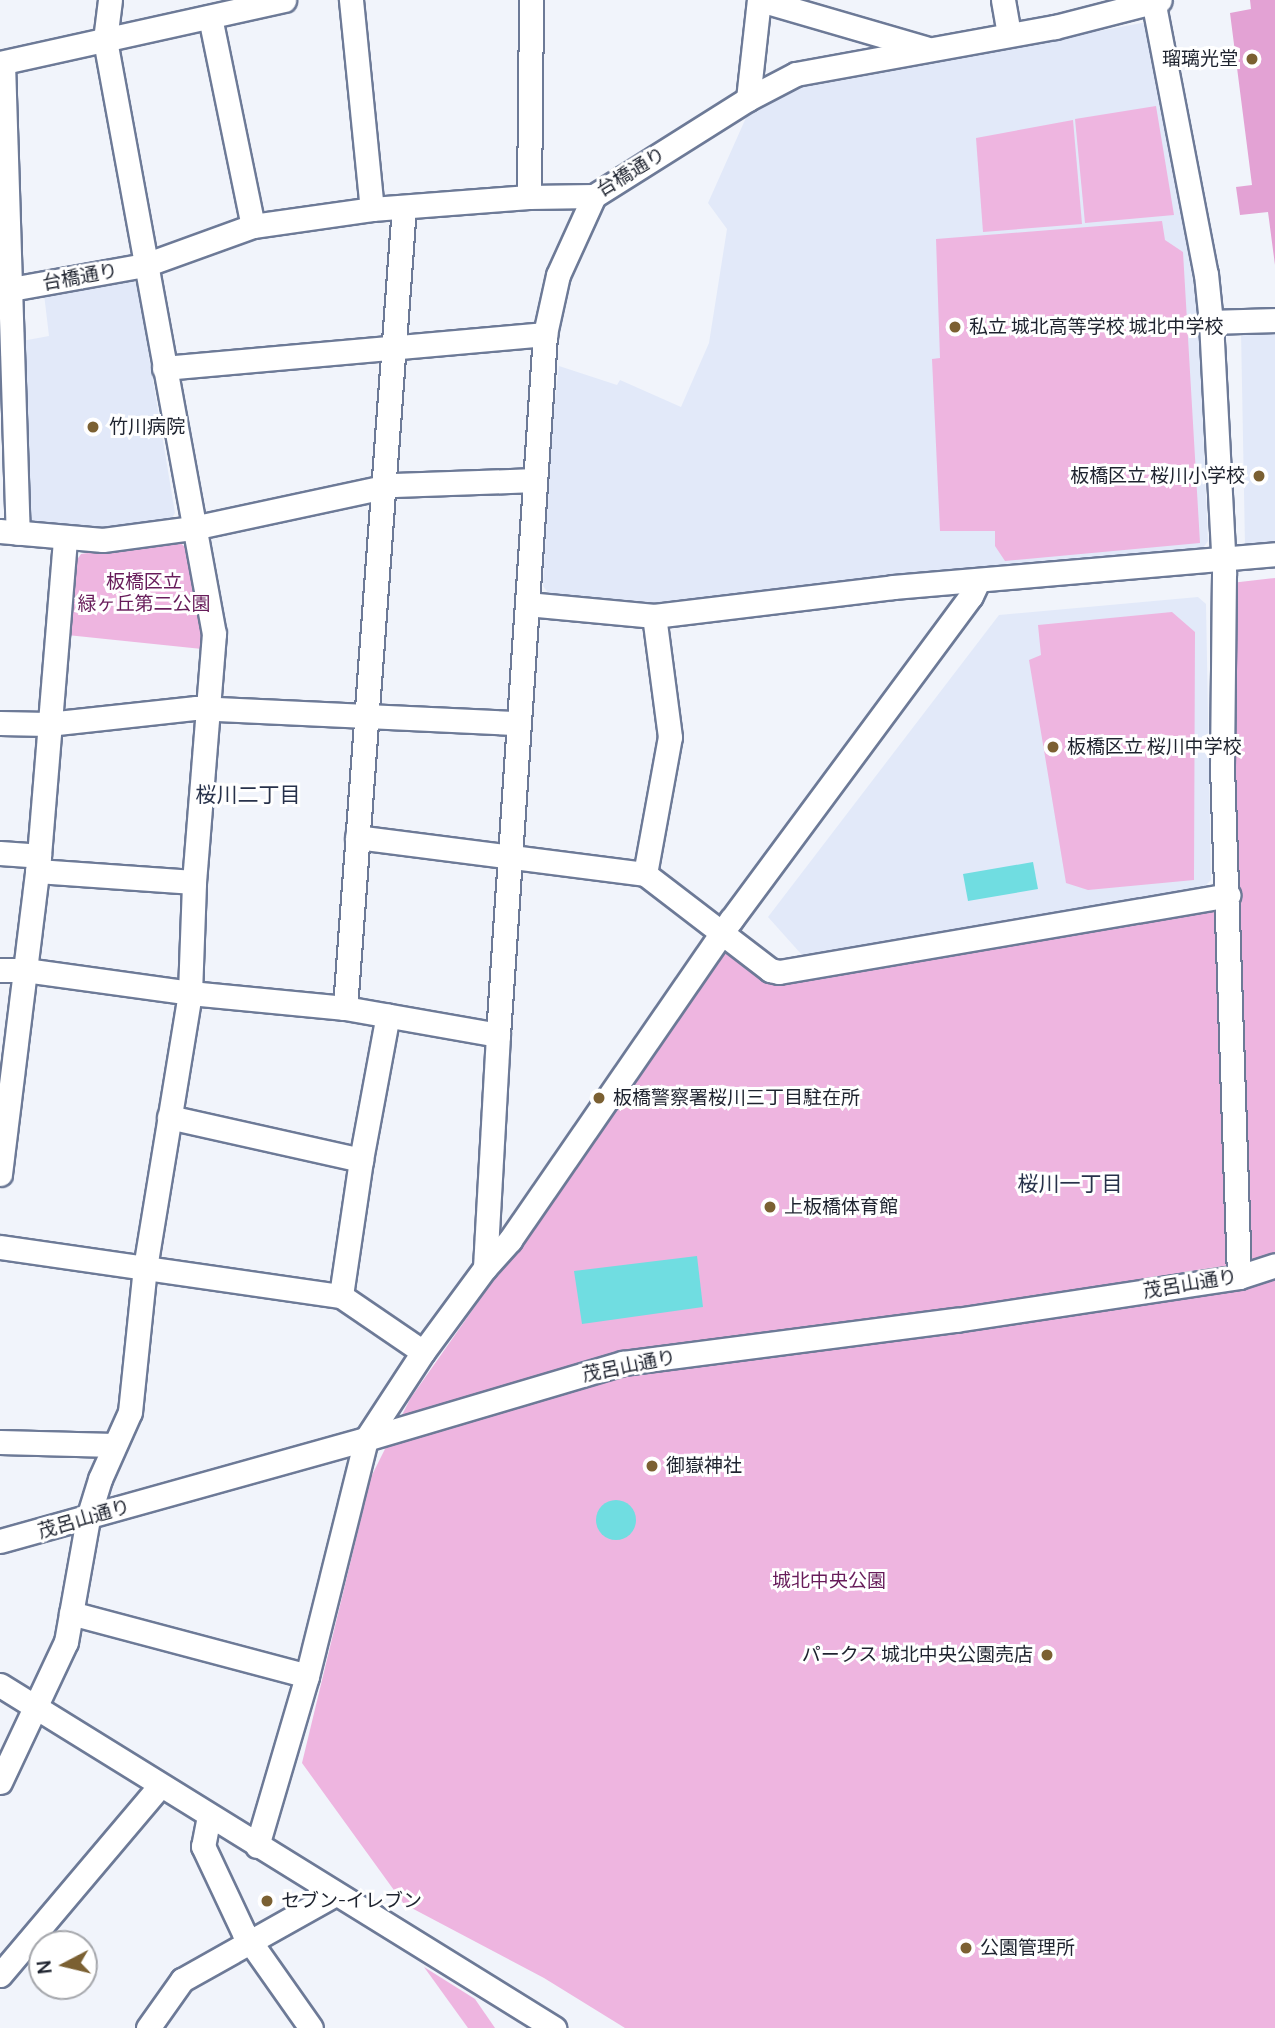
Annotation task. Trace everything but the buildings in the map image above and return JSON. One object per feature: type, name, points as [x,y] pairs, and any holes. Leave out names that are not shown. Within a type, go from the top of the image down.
[{"type":"street","points":[[0,1782],[66,1642],[88,1518],[114,1445],[130,1412],[145,1268],[190,993],[194,882],[214,634],[105,40],[110,0]]},
{"type":"street","points":[[284,0],[2,63],[9,532],[65,539],[103,540],[193,528],[384,487],[536,480]]},
{"type":"street","points":[[351,0],[372,209]]},
{"type":"street","points":[[529,197],[531,0]]},
{"type":"street","points":[[748,99],[760,0],[928,48]]},
{"type":"street","points":[[1003,0],[1009,33]]},
{"type":"street","points":[[1156,1],[1206,274],[1211,322],[1222,559],[1222,766],[1239,1277]]},
{"type":"street","name":"台橋通り","points":[[5,290],[145,265],[253,226],[372,209],[529,197],[594,196],[748,99],[796,74],[1009,33],[1055,27],[1156,1]]},
{"type":"street","points":[[210,17],[253,226]]},
{"type":"street","points":[[485,1268],[545,334],[558,275],[594,196]]},
{"type":"street","points":[[345,1007],[404,207]]},
{"type":"street","points":[[1211,322],[1275,320]]},
{"type":"street","points":[[164,368],[545,334]]},
{"type":"street","points":[[0,1174],[38,863],[65,539]]},
{"type":"street","points":[[527,604],[654,616],[893,587],[1275,554]]},
{"type":"street","points":[[257,1846],[307,1675],[366,1439],[423,1352],[485,1268],[510,1240],[723,932],[971,596],[978,581]]},
{"type":"street","points":[[645,874],[670,737],[654,616]]},
{"type":"street","points":[[0,723],[48,724],[207,709],[519,723]]},
{"type":"street","points":[[357,837],[645,874],[771,970],[779,972],[1227,895]]},
{"type":"street","points":[[0,853],[38,863],[194,882]]},
{"type":"street","points":[[0,970],[25,970],[190,993],[345,1007],[498,1035]]},
{"type":"street","points":[[341,1296],[361,1160],[388,1015]]},
{"type":"street","points":[[169,1117],[361,1160]]},
{"type":"street","points":[[0,1247],[341,1296],[423,1352]]},
{"type":"street","name":"茂呂山通り","points":[[0,1541],[366,1439],[623,1363],[956,1321],[1239,1277],[1275,1265]]},
{"type":"street","points":[[0,1442],[114,1445]]},
{"type":"street","points":[[71,1613],[307,1675]]},
{"type":"street","points":[[0,1685],[549,2027]]},
{"type":"street","points":[[0,1975],[160,1786]]},
{"type":"street","points":[[209,1816],[203,1846],[250,1943],[311,2028]]},
{"type":"street","points":[[148,2028],[182,1980],[335,1894]]},
{"type":"shaded area","points":[[1250,0],[1275,0],[1275,265],[1268,212],[1240,215],[1236,187],[1252,185],[1230,13],[1251,9]]},
{"type":"shaded area","name":"私立 城北高等学校 城北中学校","points":[[1147,22],[1198,310],[1208,541],[1203,548],[881,580],[677,605],[549,594],[543,586],[552,426],[559,366],[617,385],[620,380],[681,407],[709,343],[727,229],[708,203],[749,111],[795,88]]},
{"type":"shaded area","name":"竹川病院","points":[[130,278],[137,284],[175,513],[170,521],[95,531],[31,528],[22,341],[49,336],[44,294]]},
{"type":"shaded area","name":"板橋区立 桜川小学校","points":[[1275,330],[1275,542],[1245,546],[1241,331]]},
{"type":"shaded area","name":"板橋区立 桜川中学校","points":[[1198,597],[1206,604],[1211,880],[1204,887],[802,955],[768,917],[999,615]]},
{"type":"green space","points":[[1156,106],[1174,215],[1085,223],[1075,119]]},
{"type":"green space","points":[[1073,120],[1082,224],[983,232],[976,138]]},
{"type":"green space","points":[[1162,221],[1165,240],[1183,252],[1200,543],[1005,561],[995,546],[995,531],[940,531],[932,359],[940,358],[936,239]]},
{"type":"green space","name":"板橋区立 緑ヶ丘第二公園","points":[[176,539],[185,547],[202,634],[202,649],[67,635],[74,564],[81,554]]},
{"type":"green space","name":"城北中央公園","points":[[1275,578],[1275,2028],[625,2028],[544,1978],[404,1904],[302,1763],[371,1477],[410,1399],[726,949],[772,983],[1235,908],[1231,583]]},
{"type":"green space","points":[[1172,612],[1195,632],[1194,880],[1088,890],[1066,883],[1029,660],[1041,655],[1038,625]]},
{"type":"green space","points":[[424,1967],[475,1999],[495,2028],[468,2028]]},
{"type":"water","points":[[1033,862],[1038,889],[968,901],[963,874]]},
{"type":"water","points":[[697,1256],[703,1307],[582,1324],[574,1271]]},
{"type":"water","points":[[616,1500],[630,1506],[636,1520],[630,1534],[616,1540],[602,1534],[596,1520],[602,1506]]},
{"type":"place","name":"瑠璃光堂","points":[[1252,59]]},
{"type":"place","name":"私立 城北高等学校 城北中学校","points":[[955,327]]},
{"type":"place","name":"竹川病院","points":[[93,427]]},
{"type":"place","name":"板橋区立 桜川小学校","points":[[1259,476]]},
{"type":"place","name":"板橋区立 桜川中学校","points":[[1053,747]]},
{"type":"place","name":"板橋警察署桜川三丁目駐在所","points":[[599,1098]]},
{"type":"place","name":"上板橋体育館","points":[[770,1207]]},
{"type":"place","name":"御嶽神社","points":[[652,1466]]},
{"type":"place","name":"パークス 城北中央公園売店","points":[[1047,1655]]},
{"type":"place","name":"セブン-イレブン","points":[[267,1901]]},
{"type":"place","name":"公園管理所","points":[[966,1948]]},
{"type":"district","name":"桜川二丁目","points":[[248,794]]},
{"type":"district","name":"桜川一丁目","points":[[1070,1183]]}]
